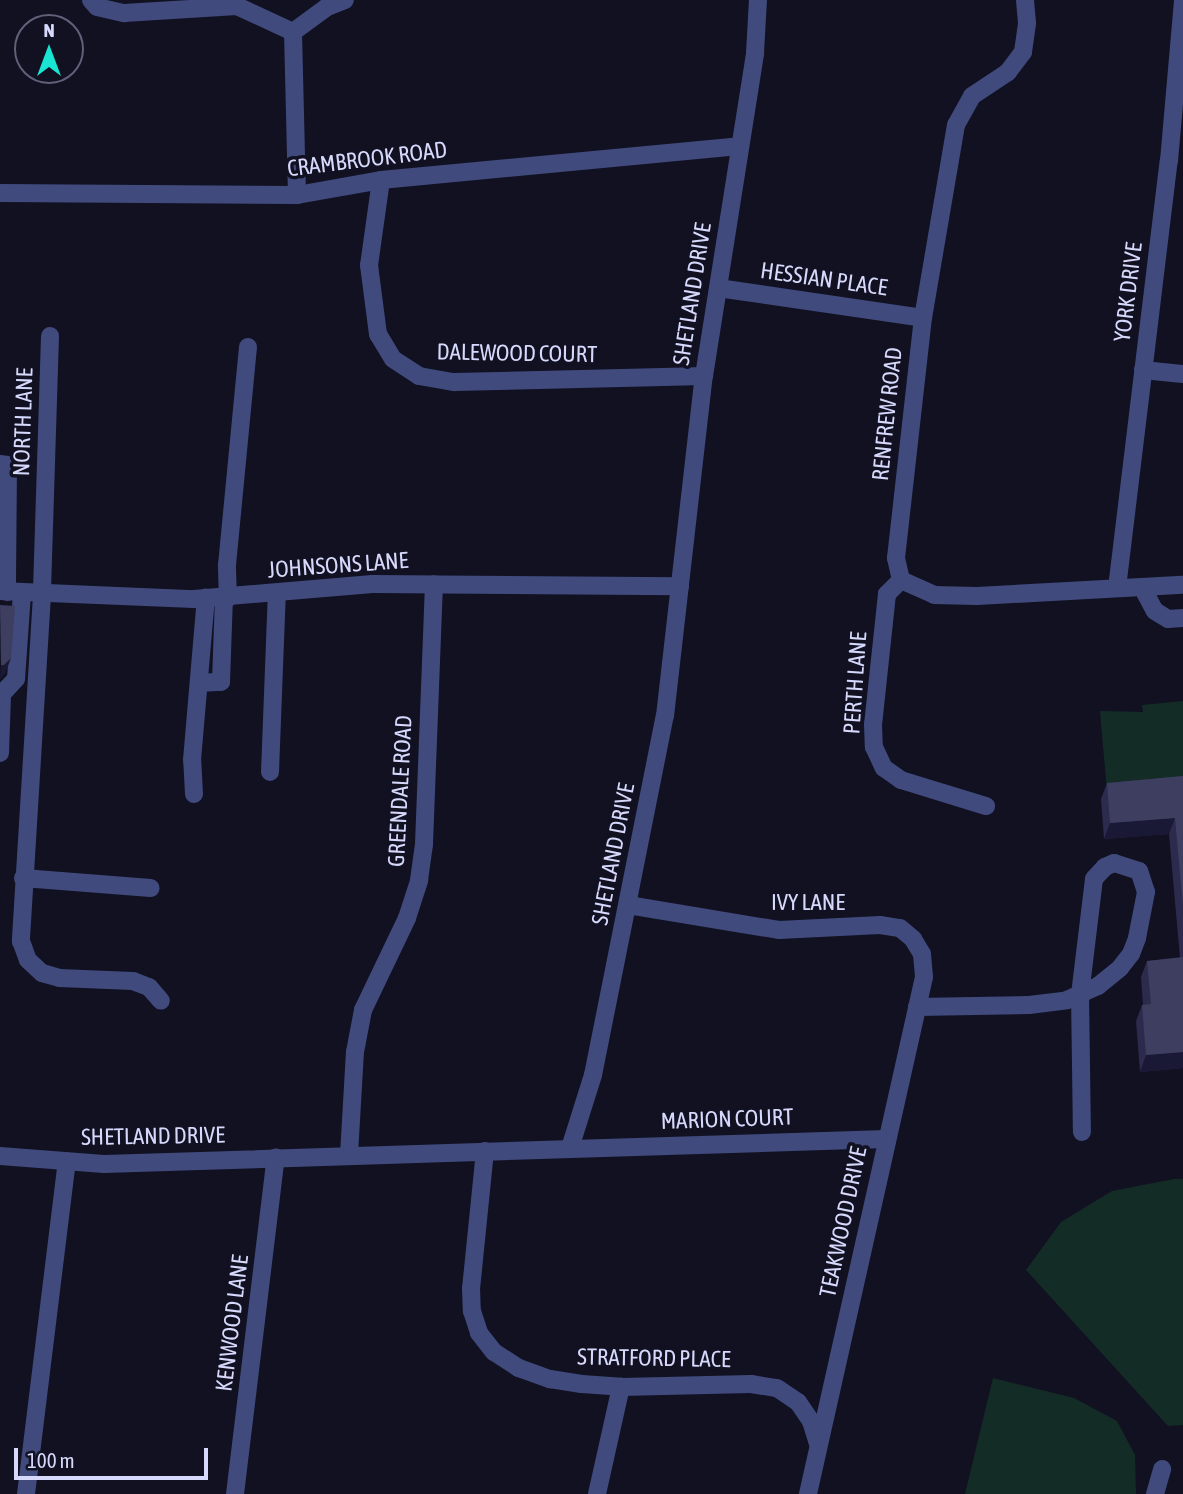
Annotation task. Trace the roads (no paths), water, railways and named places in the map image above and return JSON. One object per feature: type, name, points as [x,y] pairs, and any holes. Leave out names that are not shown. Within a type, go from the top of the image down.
[{"type":"street","points":[[91,0],[97,7],[124,13],[237,3],[293,32]]},
{"type":"street","points":[[293,32],[327,7],[345,0]]},
{"type":"street","name":"SHETLAND DRIVE","points":[[0,1156],[104,1164],[570,1148],[593,1075],[665,716],[704,376],[755,52],[758,0]]},
{"type":"street","name":"RENFREW ROAD","points":[[901,580],[895,558],[923,318],[956,125],[972,96],[1008,72],[1023,52],[1027,23],[1025,0]]},
{"type":"street","name":"YORK DRIVE","points":[[1117,588],[1143,370],[1176,161],[1183,2]]},
{"type":"street","points":[[293,32],[297,195]]},
{"type":"street","name":"CRAMBROOK ROAD","points":[[0,193],[297,195],[381,180],[739,146]]},
{"type":"street","name":"DALEWOOD COURT","points":[[381,180],[369,265],[378,334],[393,359],[419,376],[454,382],[704,376]]},
{"type":"street","name":"HESSIAN PLACE","points":[[718,288],[923,318]]},
{"type":"street","name":"NORTH LANE","points":[[50,336],[42,595],[20,941],[28,960],[42,973],[59,978],[134,981],[149,987],[161,1001]]},
{"type":"street","points":[[194,794],[192,760],[199,683],[227,565],[248,347]]},
{"type":"street","points":[[1143,370],[1183,374]]},
{"type":"street","points":[[0,464],[8,465],[10,592],[16,679],[1,696],[0,753]]},
{"type":"street","points":[[901,580],[934,595],[977,596],[1183,585]]},
{"type":"street","name":"PERTH LANE","points":[[901,580],[887,594],[873,724],[874,747],[884,768],[901,780],[986,806]]},
{"type":"street","name":"JOHNSONS LANE","points":[[10,592],[219,598],[372,584],[680,586]]},
{"type":"street","name":"GREENDALE ROAD","points":[[349,1155],[355,1052],[363,1010],[407,918],[419,880],[424,844],[434,584]]},
{"type":"street","points":[[1142,587],[1154,611],[1168,619],[1183,618]]},
{"type":"street","points":[[270,772],[277,593]]},
{"type":"street","points":[[917,1007],[987,1008],[1074,997],[1098,986],[1131,954],[1146,891],[1139,871],[1125,864],[1114,863],[1105,867],[1094,879],[1074,997],[1082,1132]]},
{"type":"street","points":[[23,878],[151,888]]},
{"type":"street","name":"IVY LANE","points":[[628,905],[779,930],[880,925],[900,928],[913,939],[922,954],[924,977],[917,1007]]},
{"type":"street","name":"TEAKWOOD DRIVE","points":[[818,1447],[917,1007]]},
{"type":"street","name":"MARION COURT","points":[[570,1148],[886,1139]]},
{"type":"street","name":"STRATFORD PLACE","points":[[485,1151],[471,1288],[472,1311],[480,1333],[494,1352],[519,1368],[550,1379],[621,1387],[751,1384],[777,1388],[798,1402],[811,1422],[818,1447]]},
{"type":"street","name":"KENWOOD LANE","points":[[235,1494],[276,1157]]},
{"type":"street","points":[[26,1494],[67,1162]]},
{"type":"street","points":[[597,1494],[621,1387]]},
{"type":"street","points":[[808,1494],[818,1447]]},
{"type":"street","points":[[1155,1494],[1162,1469]]}]
